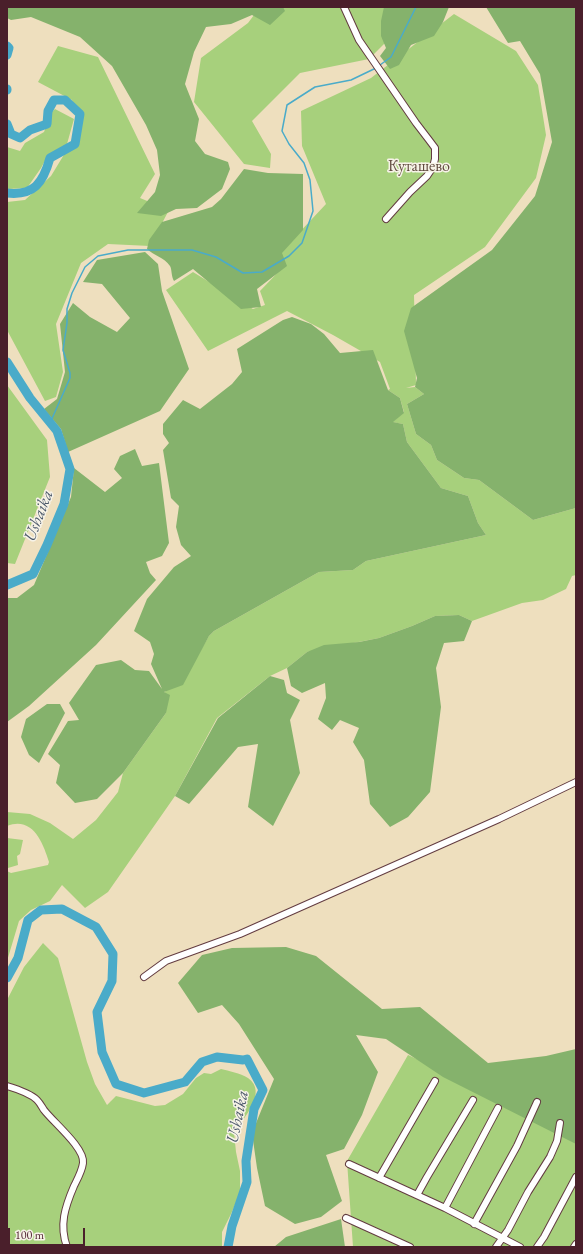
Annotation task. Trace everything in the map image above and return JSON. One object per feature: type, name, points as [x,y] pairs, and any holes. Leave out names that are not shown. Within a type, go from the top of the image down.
[{"type":"street","points":[[344,7],[359,40],[435,148],[435,160],[433,167],[427,176],[410,192],[386,219]]},
{"type":"street","points":[[144,977],[166,961],[240,934],[499,819],[576,782]]},
{"type":"street","points":[[379,1178],[390,1162],[435,1081]]},
{"type":"street","points":[[7,1086],[32,1096],[38,1101],[44,1110],[81,1152],[84,1161],[63,1218],[63,1236],[67,1247]]},
{"type":"street","points":[[418,1195],[427,1177],[473,1100]]},
{"type":"street","points":[[474,1224],[517,1146],[538,1102]]},
{"type":"street","points":[[446,1208],[498,1108]]},
{"type":"street","points":[[496,1247],[508,1230],[528,1192],[550,1157],[557,1141],[560,1123]]},
{"type":"street","points":[[349,1164],[446,1208],[520,1247]]},
{"type":"street","points":[[537,1247],[544,1237],[576,1177]]},
{"type":"street","points":[[346,1218],[410,1247]]},
{"type":"green space","points":[[7,7],[283,7],[285,11],[270,25],[252,15],[231,24],[206,27],[194,52],[185,84],[199,119],[195,141],[205,154],[228,162],[230,169],[222,189],[197,208],[176,209],[161,216],[137,213],[155,192],[160,175],[157,150],[146,125],[112,66],[80,37],[31,17],[11,20],[7,18]]},
{"type":"green space","points":[[260,7],[395,7],[386,42],[369,59],[300,73],[252,121],[271,154],[270,168],[244,164],[194,102],[201,58],[248,23]]},
{"type":"green space","points":[[384,7],[449,7],[443,22],[434,36],[411,45],[399,65],[390,69],[380,56],[386,48],[381,36],[381,21]]},
{"type":"green space","points":[[486,7],[576,7],[576,508],[533,520],[479,480],[464,478],[437,460],[431,445],[416,434],[407,404],[424,394],[415,387],[417,378],[404,331],[411,308],[492,250],[535,196],[552,142],[540,74],[520,41],[508,43]]},
{"type":"green space","name":"Куташево","points":[[454,14],[516,51],[538,85],[546,135],[536,178],[485,247],[414,295],[416,385],[406,388],[415,387],[424,394],[407,404],[416,434],[431,445],[437,460],[464,478],[479,480],[533,520],[576,508],[576,575],[572,576],[566,589],[543,600],[522,603],[472,621],[459,615],[435,616],[379,638],[307,652],[287,668],[270,676],[217,718],[175,796],[108,892],[85,908],[62,885],[50,901],[31,910],[19,921],[7,961],[7,871],[11,873],[48,865],[49,862],[44,847],[36,833],[24,825],[16,824],[7,826],[7,812],[30,814],[50,823],[73,839],[96,820],[118,792],[123,773],[166,713],[164,693],[199,653],[209,636],[214,631],[319,572],[353,570],[366,561],[486,535],[478,523],[468,496],[441,488],[407,442],[403,424],[392,422],[404,412],[400,398],[388,390],[390,389],[380,362],[287,311],[208,351],[166,290],[193,272],[253,309],[265,305],[260,291],[284,266],[280,253],[326,204],[302,146],[301,111],[371,78]]},
{"type":"green space","points":[[58,46],[98,57],[155,174],[140,198],[169,210],[150,246],[108,244],[81,263],[56,324],[63,372],[56,397],[45,401],[7,330],[7,202],[25,200],[51,176],[79,130],[72,100],[38,82]]},
{"type":"green space","points":[[55,109],[74,119],[67,144],[47,157],[27,188],[7,189],[7,147],[20,151],[25,143],[44,132],[51,113]]},
{"type":"green space","points":[[244,169],[268,173],[303,174],[303,230],[282,253],[287,266],[257,289],[261,307],[241,309],[193,269],[174,281],[171,267],[168,263],[147,249],[149,240],[162,222],[212,207],[221,199]]},
{"type":"green space","points":[[145,252],[158,264],[162,291],[189,369],[160,411],[68,452],[61,429],[44,409],[57,399],[65,372],[60,324],[73,303],[90,317],[117,332],[130,318],[102,284],[83,282],[97,260]]},
{"type":"green space","points":[[292,317],[311,324],[324,334],[340,353],[373,350],[388,390],[400,398],[404,413],[393,422],[403,424],[407,442],[441,488],[468,496],[478,523],[486,535],[366,561],[353,570],[319,572],[214,631],[209,636],[183,685],[164,692],[170,695],[166,713],[123,773],[97,799],[75,803],[56,783],[60,765],[48,754],[68,721],[79,720],[69,703],[96,665],[121,660],[135,670],[149,671],[162,689],[151,664],[154,654],[150,642],[134,631],[147,599],[174,567],[191,556],[181,545],[176,527],[179,506],[171,498],[163,450],[169,443],[163,434],[163,424],[183,400],[200,409],[232,384],[242,372],[237,349],[283,320]]},
{"type":"green space","points":[[7,385],[47,440],[50,477],[15,564],[7,563]]},
{"type":"green space","points":[[135,449],[142,466],[159,463],[169,543],[162,556],[146,562],[150,573],[156,580],[96,645],[29,706],[7,722],[7,598],[17,598],[34,585],[71,497],[74,468],[105,492],[122,478],[114,469],[120,456]]},
{"type":"green space","points":[[459,615],[472,621],[464,641],[444,643],[436,668],[441,707],[430,792],[408,817],[390,827],[370,804],[364,760],[353,742],[359,728],[340,720],[332,730],[318,719],[326,698],[325,683],[302,693],[291,686],[287,668],[307,652],[324,645],[359,642],[379,638],[435,616]]},
{"type":"green space","points":[[270,676],[284,680],[287,693],[300,700],[290,720],[300,773],[273,826],[248,807],[258,744],[238,747],[189,804],[175,796],[218,718]]},
{"type":"green space","points":[[47,704],[60,704],[65,713],[39,763],[29,755],[21,737],[26,719]]},
{"type":"green space","points":[[7,838],[23,840],[20,854],[17,856],[18,865],[8,868],[7,867]]},
{"type":"green space","points":[[43,943],[58,958],[87,1062],[95,1084],[107,1105],[116,1096],[155,1106],[165,1105],[183,1094],[196,1078],[204,1073],[211,1074],[221,1069],[245,1076],[254,1084],[256,1090],[255,1098],[248,1112],[234,1132],[240,1171],[240,1193],[222,1232],[222,1247],[7,1247],[7,1000],[24,967]]},
{"type":"green space","points":[[286,947],[316,956],[382,1009],[420,1007],[488,1063],[546,1056],[576,1049],[576,1144],[443,1077],[386,1039],[356,1035],[378,1072],[362,1115],[344,1149],[326,1155],[342,1201],[321,1217],[295,1224],[265,1206],[257,1168],[252,1133],[274,1079],[239,1024],[222,1005],[198,1013],[178,983],[202,955],[232,948]]},
{"type":"green space","points":[[408,1055],[539,1115],[576,1142],[576,1247],[353,1247],[347,1161]]},
{"type":"green space","points":[[341,1219],[345,1247],[274,1247],[286,1237]]},
{"type":"waterway","points":[[380,65],[391,57],[416,7]]},
{"type":"waterway","name":"Ushaika","points":[[7,46],[9,48],[7,55]]},
{"type":"waterway","points":[[50,423],[70,378],[70,373],[63,350],[67,323],[67,309],[72,293],[85,267],[98,256],[128,250],[192,250],[216,257],[243,273],[262,272],[289,256],[302,243],[313,211],[310,180],[304,163],[289,144],[282,131],[287,105],[315,87],[351,80],[376,68]]},
{"type":"waterway","name":"Ushaika","points":[[7,124],[11,134],[20,138],[30,130],[47,124],[48,111],[54,100],[65,100],[80,114],[75,144],[50,158],[40,181],[31,190],[7,193]]},
{"type":"waterway","name":"Ushaika","points":[[7,362],[30,398],[57,431],[70,469],[64,504],[33,574],[7,585]]},
{"type":"waterway","name":"Ushaika","points":[[7,978],[18,958],[28,920],[41,910],[62,909],[96,927],[113,954],[112,981],[97,1012],[102,1052],[116,1084],[144,1093],[185,1082],[202,1062],[217,1057],[243,1060],[247,1059],[263,1090],[254,1109],[246,1161],[247,1182],[232,1226],[228,1247]]}]
